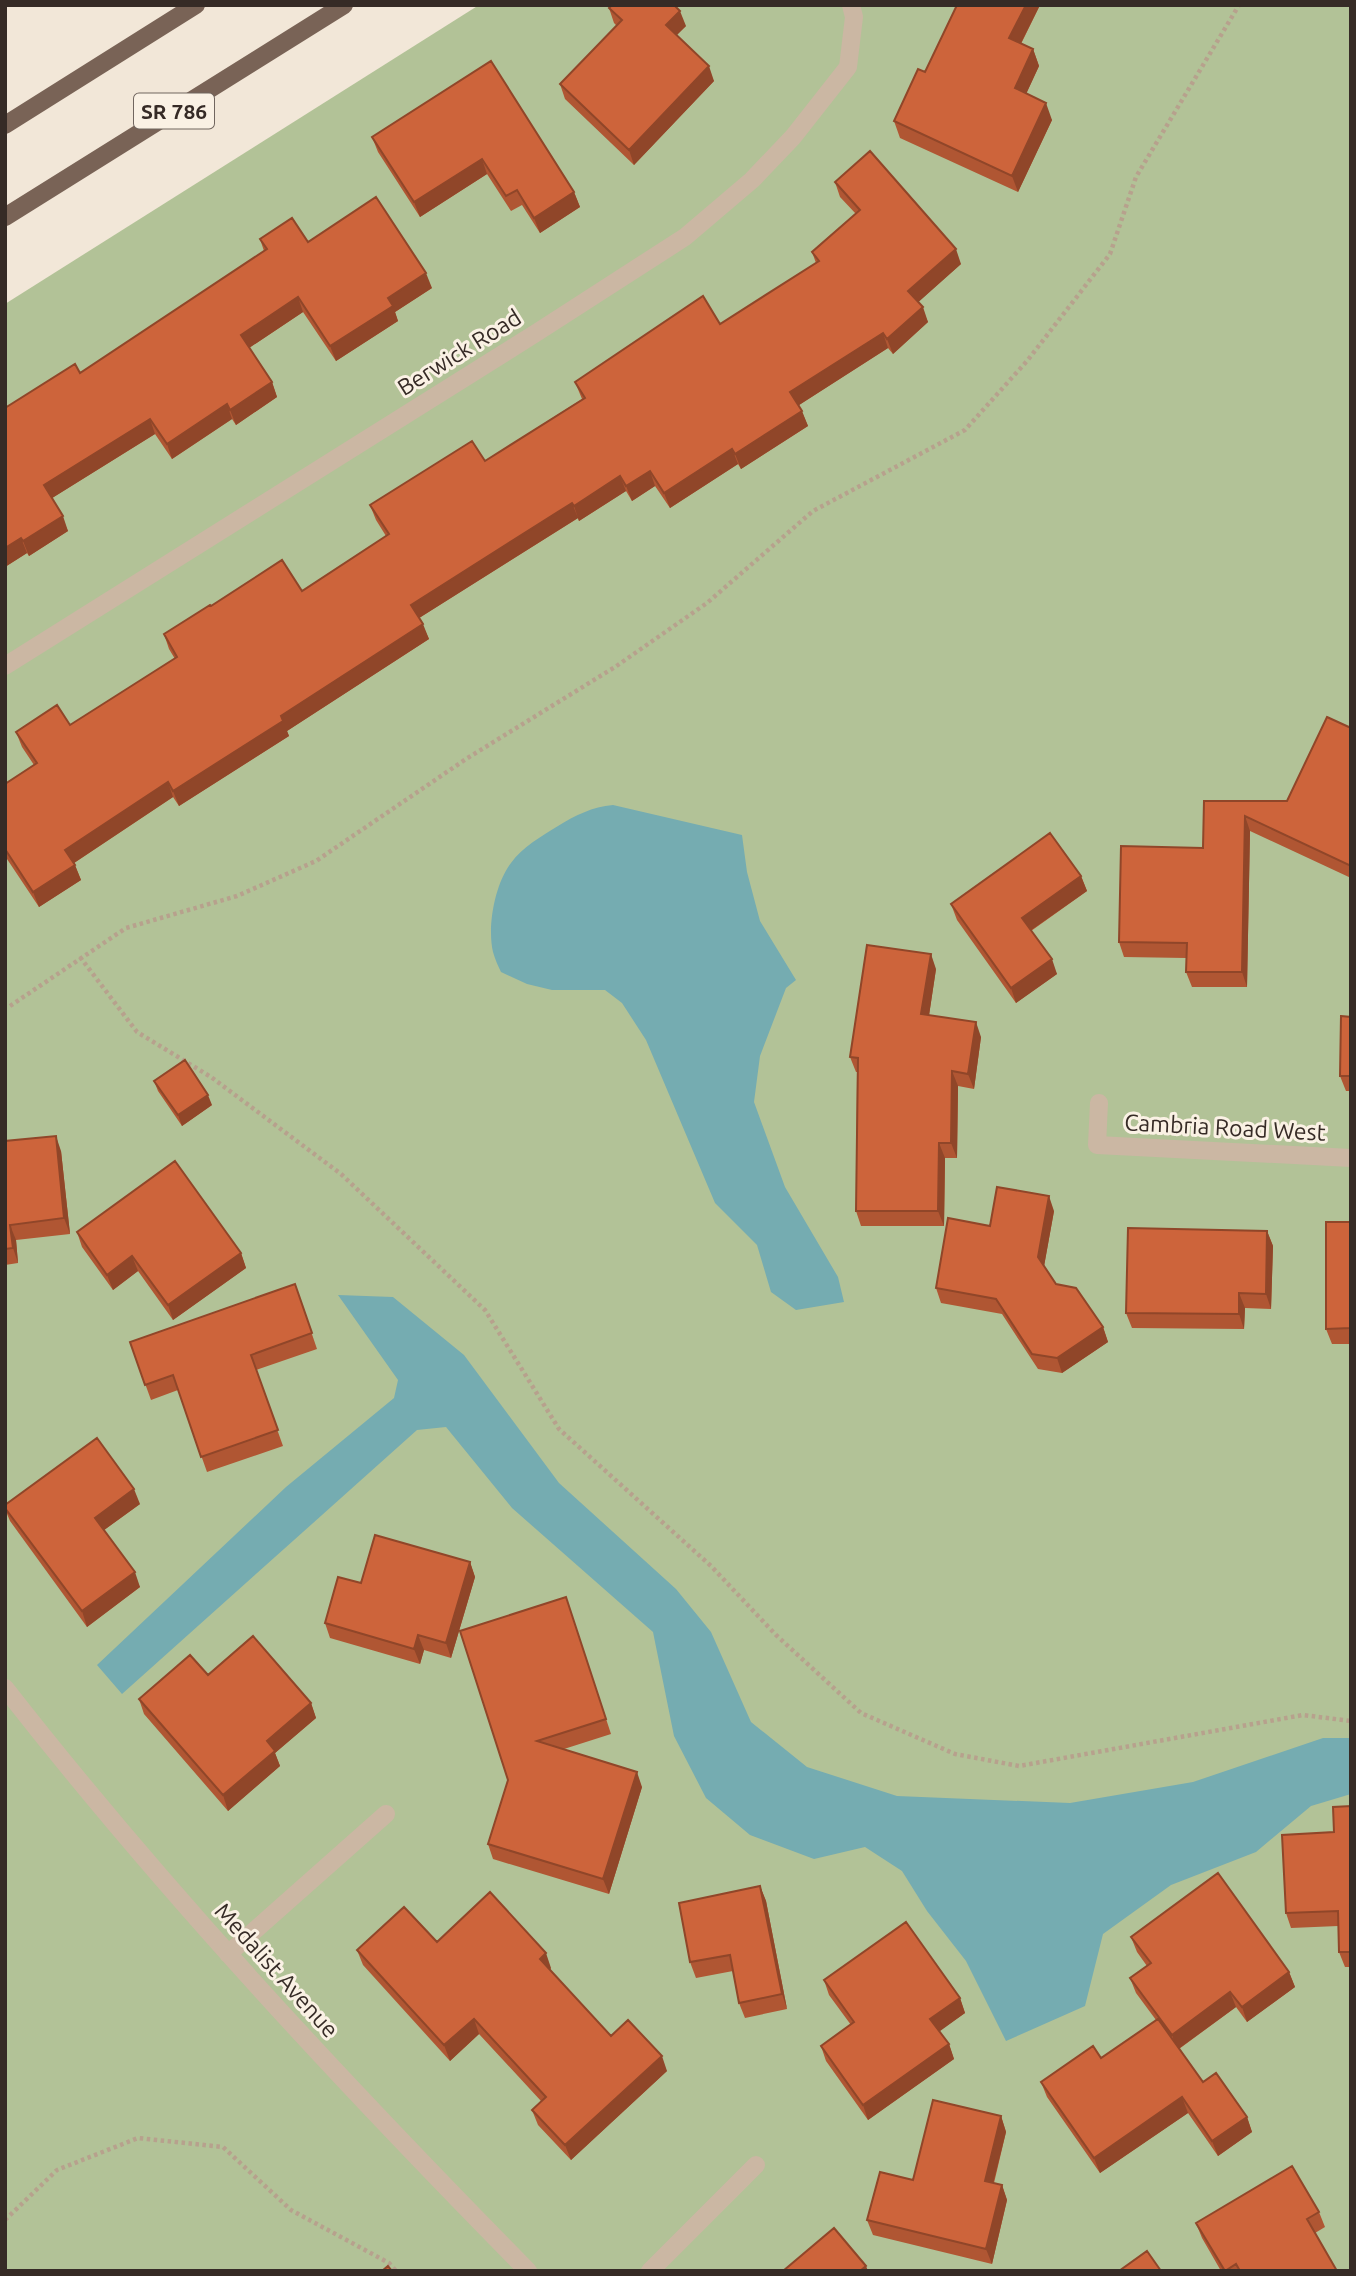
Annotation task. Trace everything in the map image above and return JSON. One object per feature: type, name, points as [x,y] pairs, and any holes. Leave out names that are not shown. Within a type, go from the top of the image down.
[{"type":"main road","points":[[5,125],[196,5]]},
{"type":"main road","name":"SR 786","points":[[5,217],[344,5]]},
{"type":"street","name":"Berwick Road","points":[[5,666],[685,237],[752,180],[793,137],[848,67],[854,16],[851,5]]},
{"type":"street","name":"Cambria Road West","points":[[1099,1103],[1097,1145],[1351,1158]]},
{"type":"street","name":"Medalist Avenue","points":[[5,1688],[228,1954],[398,2139],[528,2271]]},
{"type":"street","points":[[228,1954],[386,1814]]},
{"type":"street","points":[[650,2271],[756,2165]]},
{"type":"path","points":[[10,1006],[126,928],[237,895],[316,861],[466,760],[615,667],[707,603],[813,511],[965,430],[1027,361],[1111,254],[1136,177],[1239,5]]},
{"type":"path","points":[[80,957],[137,1032],[211,1077],[341,1174],[485,1310],[559,1429],[711,1566],[776,1635],[861,1713],[955,1754],[1019,1766],[1303,1715],[1351,1721]]},
{"type":"path","points":[[5,2220],[57,2170],[138,2138],[223,2147],[291,2210],[388,2263],[396,2271]]},
{"type":"green space","points":[[479,5],[1351,5],[1351,2271],[5,2271],[5,304]]},
{"type":"water","points":[[613,805],[742,835],[747,872],[760,921],[796,980],[786,988],[760,1056],[754,1102],[785,1187],[838,1277],[844,1302],[796,1310],[771,1292],[757,1245],[715,1203],[646,1040],[622,1003],[605,990],[552,990],[527,984],[501,972],[491,942],[492,918],[501,882],[511,863],[526,847],[565,822],[591,810]]},
{"type":"water","points":[[338,1295],[393,1297],[464,1355],[559,1483],[676,1589],[711,1632],[751,1722],[807,1767],[897,1796],[1070,1803],[1193,1782],[1323,1738],[1351,1738],[1351,1794],[1311,1806],[1256,1852],[1171,1885],[1103,1934],[1085,2006],[1006,2041],[966,1961],[927,1911],[902,1871],[865,1847],[814,1859],[750,1835],[706,1798],[674,1736],[653,1632],[512,1508],[446,1427],[417,1430],[122,1694],[97,1665],[286,1487],[394,1398],[398,1380]]},
{"type":"building","points":[[612,5],[674,5],[680,11],[666,25],[709,66],[629,150],[560,84],[622,20],[609,8]]},
{"type":"building","points":[[957,5],[1026,5],[1009,38],[1033,49],[1015,88],[1046,103],[1012,176],[894,121],[918,69],[925,72]]},
{"type":"building","points":[[491,61],[574,192],[534,218],[517,190],[506,196],[482,159],[414,202],[372,137]]},
{"type":"building","points":[[870,151],[956,249],[908,291],[923,307],[887,339],[883,333],[790,392],[802,411],[735,454],[732,449],[664,493],[650,471],[626,486],[620,476],[574,506],[572,503],[411,605],[423,624],[281,716],[283,721],[173,791],[168,782],[65,850],[75,865],[33,892],[5,849],[5,784],[37,763],[16,732],[57,705],[70,725],[177,657],[164,634],[282,560],[302,591],[389,534],[370,505],[472,441],[485,461],[585,398],[575,382],[703,296],[720,324],[819,261],[812,252],[860,210],[835,182]]},
{"type":"building","points":[[376,197],[426,273],[388,298],[393,306],[330,346],[298,297],[241,335],[272,382],[230,410],[227,404],[167,444],[150,419],[44,485],[63,516],[23,541],[21,538],[5,548],[5,408],[75,364],[80,373],[267,249],[260,239],[292,218],[308,242]]},
{"type":"building","points":[[1327,717],[1351,728],[1351,866],[1245,816],[1242,972],[1186,972],[1187,943],[1119,942],[1121,846],[1203,848],[1204,801],[1287,801]]},
{"type":"building","points":[[1050,833],[1081,876],[1022,918],[1052,959],[1011,988],[951,904]]},
{"type":"building","points":[[867,945],[931,954],[921,1014],[976,1022],[968,1074],[952,1071],[951,1143],[939,1143],[938,1211],[856,1211],[858,1058],[850,1057]]},
{"type":"building","points":[[1341,1016],[1351,1017],[1351,1076],[1340,1076]]},
{"type":"building","points":[[185,1060],[208,1095],[178,1115],[154,1081]]},
{"type":"building","points":[[56,1136],[64,1218],[10,1225],[13,1248],[5,1249],[5,1141]]},
{"type":"building","points":[[175,1161],[241,1253],[168,1305],[132,1256],[107,1275],[77,1232]]},
{"type":"building","points":[[997,1187],[1049,1196],[1038,1257],[1056,1284],[1076,1288],[1103,1327],[1057,1358],[1032,1354],[996,1299],[936,1288],[948,1218],[990,1226]]},
{"type":"building","points":[[1326,1222],[1351,1222],[1351,1328],[1326,1329]]},
{"type":"building","points":[[1128,1228],[1267,1231],[1266,1294],[1239,1293],[1239,1314],[1126,1313]]},
{"type":"building","points":[[295,1284],[312,1333],[251,1355],[278,1430],[201,1457],[173,1375],[145,1385],[130,1342]]},
{"type":"building","points":[[97,1438],[134,1489],[95,1518],[135,1572],[82,1611],[5,1505]]},
{"type":"building","points":[[375,1535],[470,1562],[446,1643],[418,1635],[414,1649],[325,1623],[338,1577],[361,1583]]},
{"type":"building","points":[[566,1597],[606,1719],[537,1741],[637,1772],[603,1879],[488,1844],[508,1780],[460,1631]]},
{"type":"building","points":[[253,1636],[311,1703],[267,1741],[275,1751],[223,1795],[139,1699],[190,1655],[208,1675]]},
{"type":"building","points":[[1351,1806],[1351,1952],[1339,1952],[1338,1911],[1286,1913],[1282,1835],[1334,1832],[1333,1807]]},
{"type":"building","points":[[1218,1873],[1289,1972],[1242,2007],[1230,1992],[1172,2035],[1130,1978],[1151,1963],[1131,1937]]},
{"type":"building","points":[[760,1886],[782,1994],[739,2003],[730,1955],[690,1962],[679,1903]]},
{"type":"building","points":[[490,1892],[546,1953],[540,1959],[611,2036],[628,2020],[662,2056],[565,2145],[532,2110],[546,2097],[474,2019],[444,2045],[357,1950],[404,1907],[437,1942]]},
{"type":"building","points":[[906,1922],[960,1998],[930,2019],[949,2044],[863,2105],[821,2046],[854,2022],[824,1980]]},
{"type":"building","points":[[1158,2019],[1203,2082],[1216,2073],[1247,2117],[1212,2141],[1182,2097],[1094,2158],[1041,2082],[1093,2046],[1101,2058]]},
{"type":"building","points":[[933,2100],[1001,2116],[985,2181],[1002,2185],[986,2249],[867,2220],[880,2172],[913,2180]]},
{"type":"building","points":[[1292,2166],[1319,2212],[1307,2219],[1337,2271],[1240,2271],[1236,2264],[1225,2271],[1196,2223]]},
{"type":"building","points":[[834,2228],[866,2266],[860,2271],[783,2271]]},
{"type":"building","points":[[1147,2251],[1161,2271],[1119,2271]]}]
